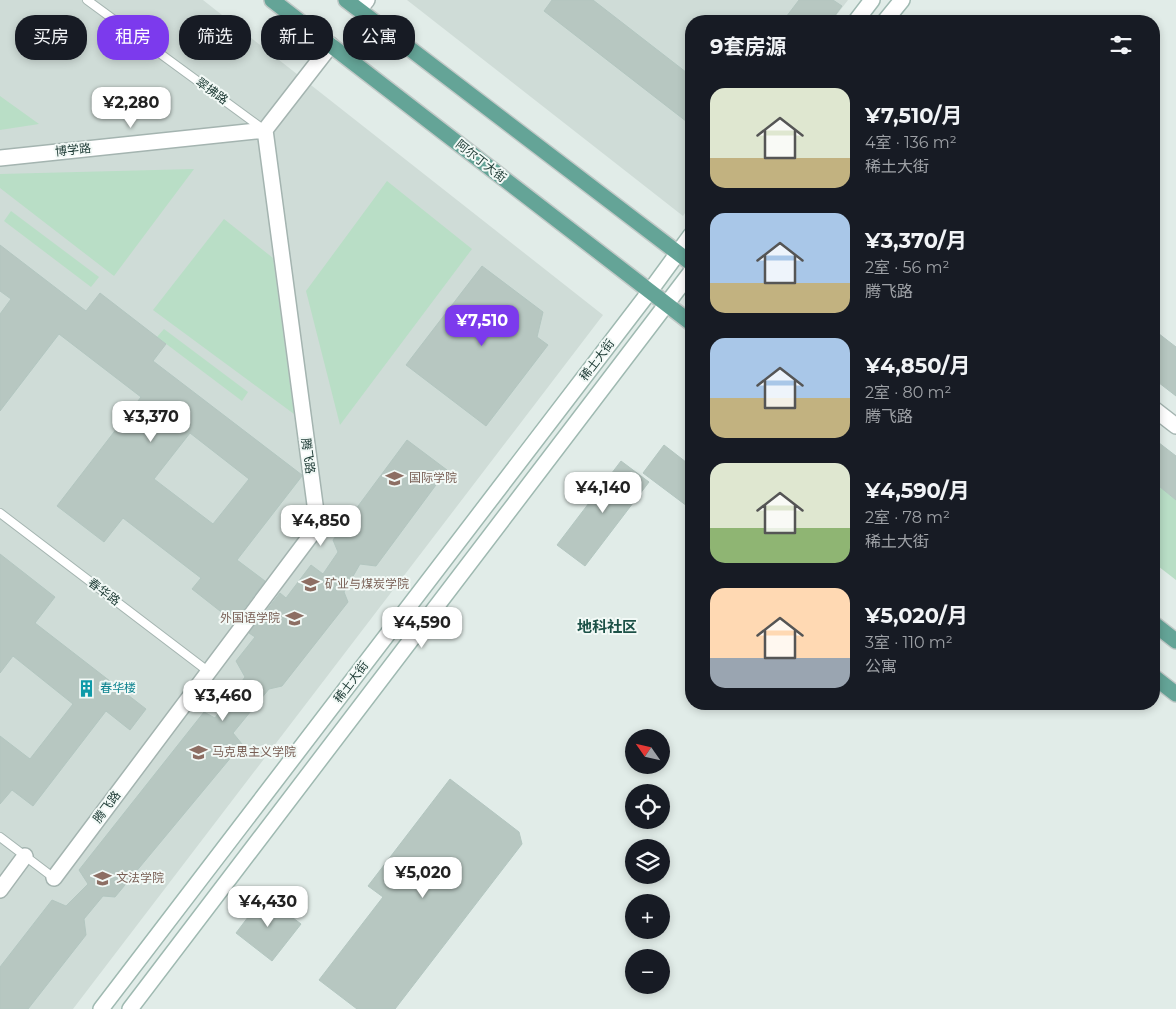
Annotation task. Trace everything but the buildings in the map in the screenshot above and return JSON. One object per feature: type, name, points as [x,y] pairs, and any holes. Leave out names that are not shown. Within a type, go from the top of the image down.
[{"type":"main road","name":"阿尔丁大街","points":[[272,0],[291,15]]},
{"type":"main road","points":[[346,0],[363,5],[685,258]]},
{"type":"main road","points":[[861,15],[872,0]]},
{"type":"main road","points":[[890,15],[902,0]]},
{"type":"main road","name":"阿尔丁大街","points":[[333,47],[685,318]]},
{"type":"main road","points":[[265,130],[319,60]]},
{"type":"main road","name":"博学路","points":[[0,158],[265,130]]},
{"type":"main road","name":"腾飞路","points":[[54,878],[311,535],[316,512],[265,130]]},
{"type":"main road","name":"稀土大街","points":[[101,1009],[685,243]]},
{"type":"main road","name":"稀土大街","points":[[130,1009],[685,280]]},
{"type":"main road","points":[[1160,414],[1176,426]]},
{"type":"main road","points":[[1160,629],[1176,641]]},
{"type":"main road","points":[[1160,682],[1176,694]]},
{"type":"main road","points":[[0,890],[25,856]]},
{"type":"lane","name":"翠拂路","points":[[87,0],[265,130]]},
{"type":"lane","name":"春华路","points":[[0,512],[208,672]]},
{"type":"lane","points":[[0,837],[54,878]]},
{"type":"shaded area","points":[[0,0],[203,0],[222,15],[179,15],[179,60],[251,60],[251,38],[261,46],[261,60],[279,60],[603,315],[73,1009],[0,1009]]},
{"type":"shaded area","points":[[407,0],[848,0],[837,15],[685,15],[685,213],[683,216]]},
{"type":"green space","points":[[0,96],[39,124],[0,130]]},
{"type":"green space","points":[[194,169],[114,276],[0,188],[0,174]]},
{"type":"green space","points":[[387,181],[472,249],[340,425],[306,291]]},
{"type":"green space","points":[[11,211],[99,277],[91,287],[4,221]]},
{"type":"green space","points":[[224,219],[273,258],[294,414],[153,310]]},
{"type":"green space","points":[[164,329],[248,392],[242,401],[157,337]]},
{"type":"green space","points":[[1160,487],[1176,500],[1176,580],[1160,568]]},
{"type":"place","name":"国际学院","points":[[395,478]]},
{"type":"place","name":"矿业与煤炭学院","points":[[311,584]]},
{"type":"place","name":"外国语学院","points":[[294,618]]},
{"type":"place","name":"春华楼","points":[[86,688]]},
{"type":"place","name":"马克思主义学院","points":[[198,752]]},
{"type":"place","name":"文法学院","points":[[102,878]]},
{"type":"district","name":"地科社区","points":[[607,627]]}]
